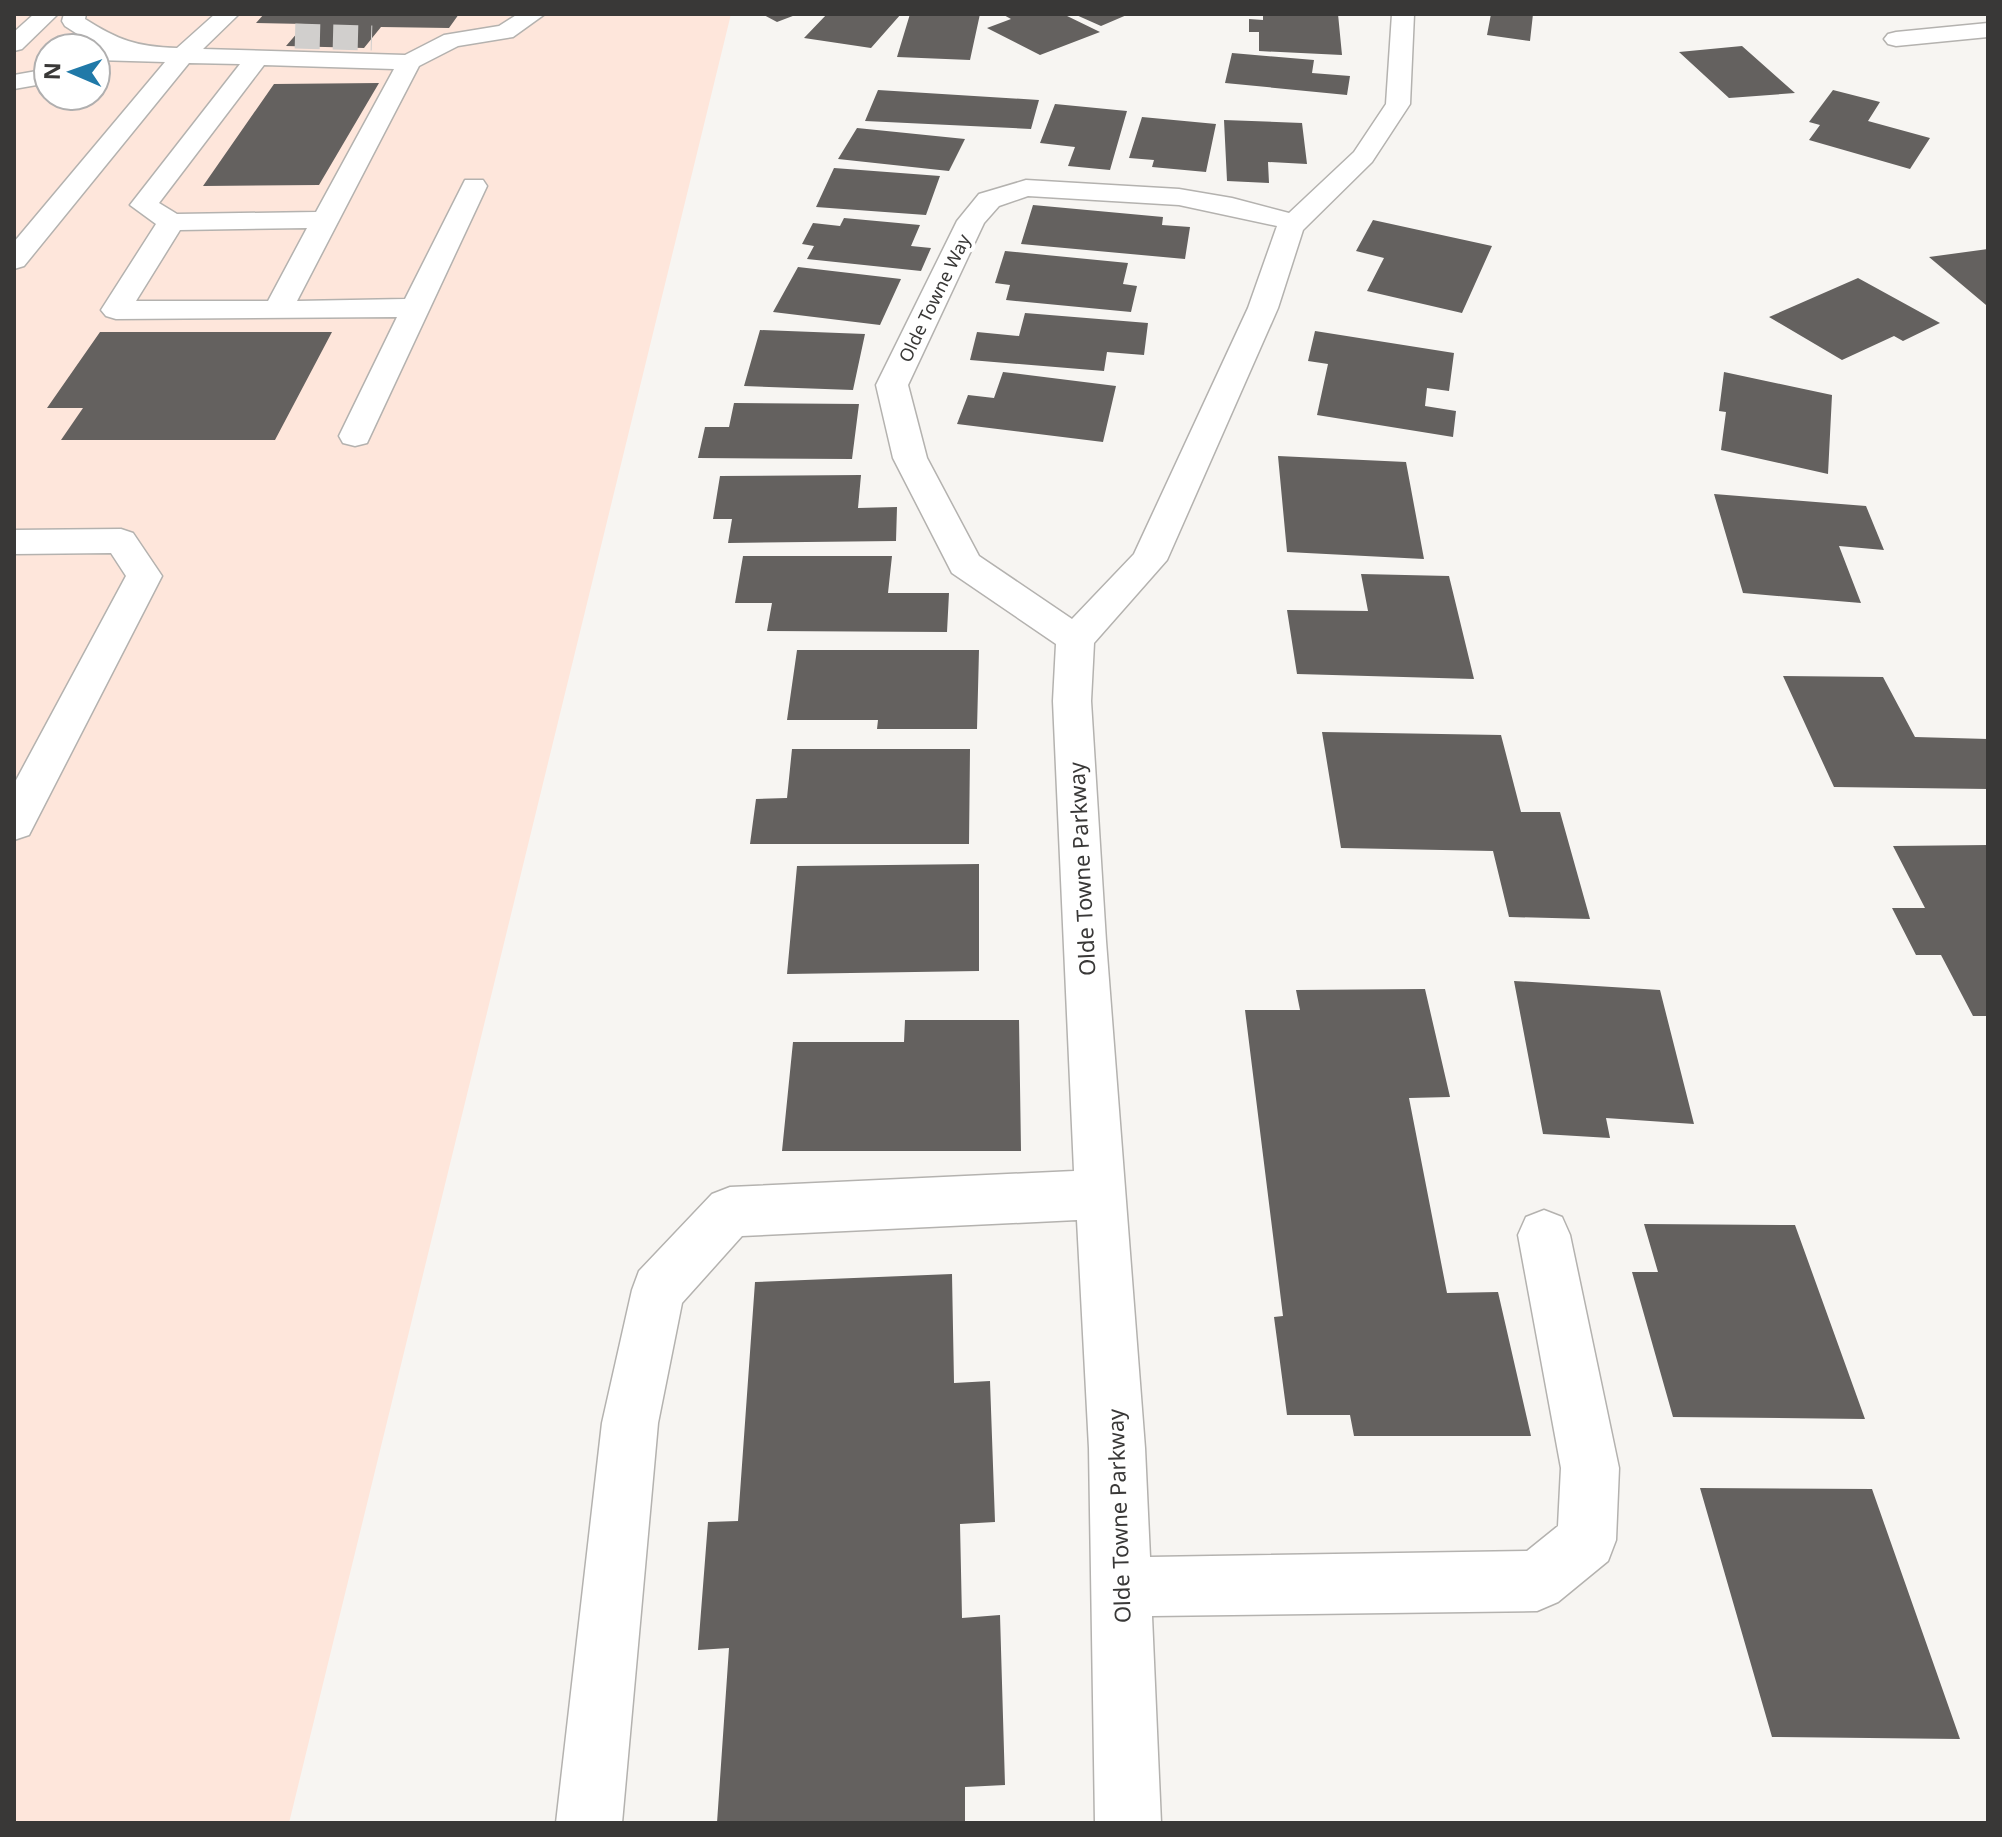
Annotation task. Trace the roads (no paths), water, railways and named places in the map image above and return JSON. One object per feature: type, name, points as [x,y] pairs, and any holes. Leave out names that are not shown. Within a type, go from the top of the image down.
[{"type":"main road","points":[[22,49],[47,14]]},
{"type":"main road","points":[[75,14],[73,21],[104,41],[139,54]]},
{"type":"main road","points":[[14,260],[183,55],[228,14]]},
{"type":"main road","points":[[399,39],[452,40],[505,32],[534,14]]},
{"type":"main road","points":[[1075,639],[1149,560],[1263,308],[1290,227],[1363,157],[1398,104],[1403,14]]},
{"type":"main road","points":[[1896,39],[1988,30]]},
{"type":"main road","points":[[206,34],[295,36]]},
{"type":"main road","points":[[112,53],[409,62],[452,40]]},
{"type":"main road","points":[[112,62],[139,54]]},
{"type":"main road","points":[[258,57],[144,205],[171,222],[325,220]]},
{"type":"main road","points":[[278,310],[409,62]]},
{"type":"main road","points":[[355,436],[474,186]]},
{"type":"main road","name":"Olde Towne Way","points":[[1075,639],[965,564],[910,458],[892,385],[971,221],[989,200],[1026,188],[1179,197],[1232,206],[1295,223]]},
{"type":"main road","points":[[171,222],[116,310],[416,308]]},
{"type":"main road","points":[[14,542],[121,541],[144,576],[14,823]]},
{"type":"main road","name":"Olde Towne Parkway","points":[[1075,639],[1072,701],[1117,1448],[1128,1823]]},
{"type":"main road","points":[[589,1823],[630,1423],[658,1290],[730,1212],[1101,1194]]},
{"type":"main road","points":[[1120,1587],[1537,1581],[1587,1540],[1590,1468],[1544,1235]]},
{"type":"tunnel","points":[[295,36],[372,38]]}]
